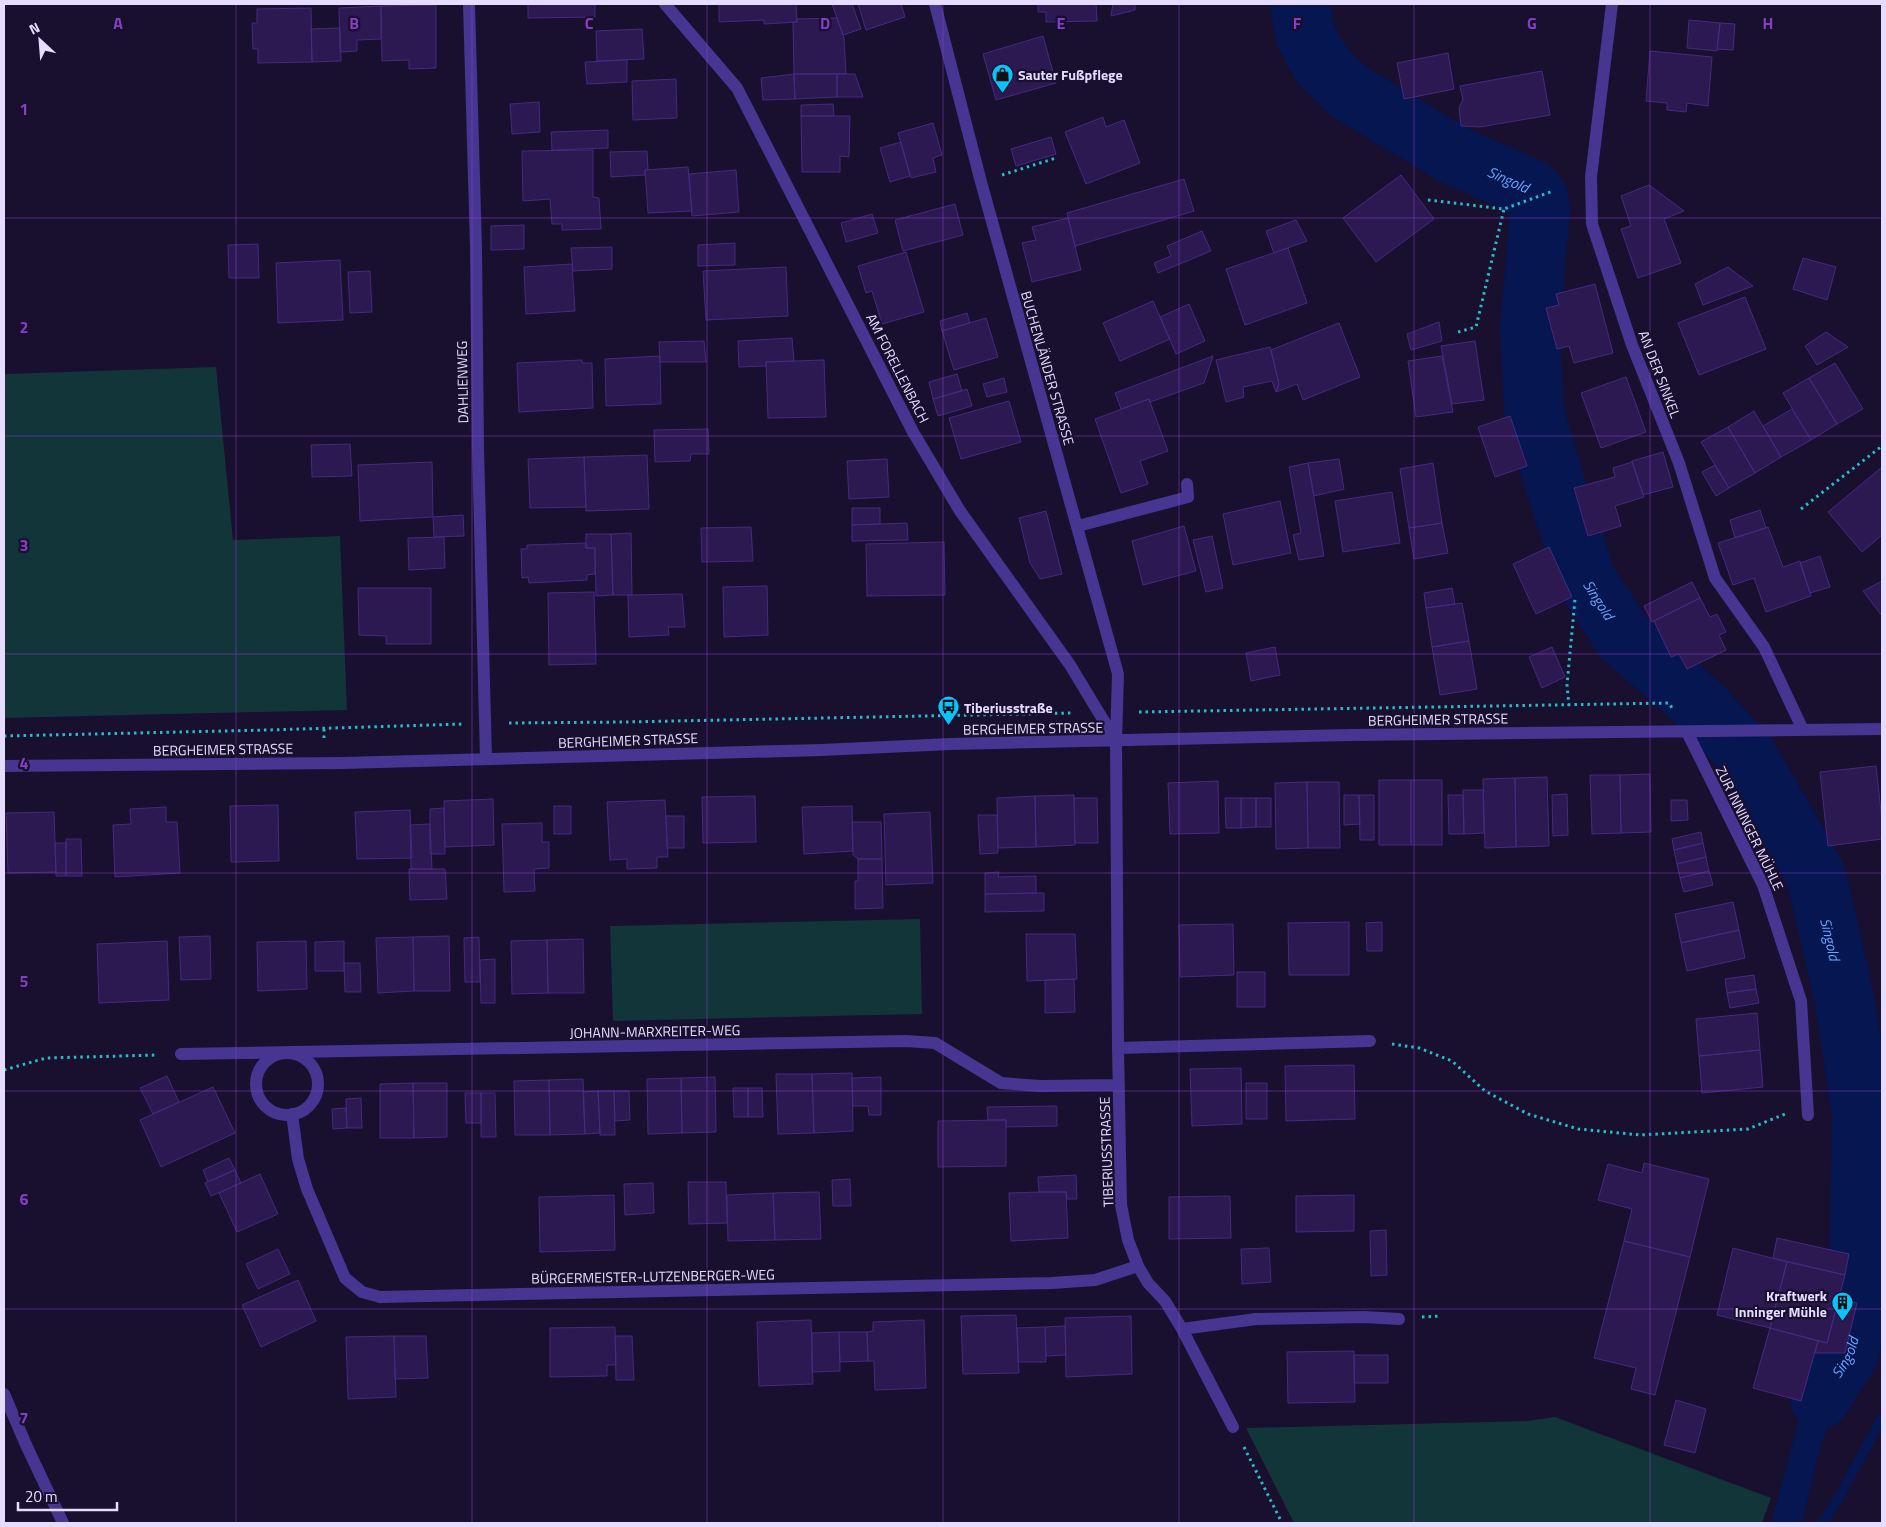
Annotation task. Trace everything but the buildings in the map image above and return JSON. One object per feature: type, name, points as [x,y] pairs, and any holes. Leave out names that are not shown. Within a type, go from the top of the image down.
[{"type":"street","name":"DAHLIENWEG","points":[[469,4],[476,248],[478,438],[486,759]]},
{"type":"street","name":"AM FORELLENBACH","points":[[665,4],[737,88],[914,432],[960,511],[1070,665],[1116,741]]},
{"type":"street","name":"BUCHENLÄNDER STRASSE","points":[[935,4],[981,182],[1118,674],[1116,741]]},
{"type":"street","name":"AN DER SINKEL","points":[[1612,4],[1591,177],[1592,224],[1632,345],[1679,463],[1715,578],[1764,647],[1803,730]]},
{"type":"street","points":[[1078,526],[1188,497],[1187,484]]},
{"type":"street","name":"BERGHEIMER STRASSE","points":[[4,766],[486,759],[822,750],[950,744],[1524,732],[1882,729]]},
{"type":"street","name":"ZUR INNINGER MÜHLE","points":[[1687,732],[1763,885],[1801,1001],[1807,1110]]},
{"type":"street","name":"TIBERIUSSTRASSE","points":[[1116,741],[1121,1205],[1128,1240],[1138,1266],[1148,1283],[1165,1301],[1182,1329],[1233,1427]]},
{"type":"street","name":"JOHANN-MARXREITER-WEG","points":[[181,1054],[906,1041],[935,1043],[1002,1083],[1040,1086],[1119,1086]]},
{"type":"street","points":[[1118,1048],[1370,1041]]},
{"type":"street","points":[[287,1053],[297,1054],[306,1059],[313,1067],[317,1076],[318,1087],[310,1105],[301,1111],[282,1115],[272,1112],[264,1105],[258,1097],[256,1087],[261,1067],[277,1055],[287,1053]]},
{"type":"street","name":"BÜRGERMEISTER-LUTZENBERGER-WEG","points":[[292,1114],[298,1160],[307,1189],[345,1278],[362,1292],[380,1296],[1052,1282],[1095,1280],[1138,1266]]},
{"type":"street","points":[[1182,1329],[1256,1319],[1364,1317],[1399,1319]]},
{"type":"street","points":[[5,1399],[63,1523]]},
{"type":"path","points":[[981,182],[1056,158]]},
{"type":"path","points":[[1428,200],[1504,209],[1553,191]]},
{"type":"path","points":[[1458,332],[1476,327],[1504,209]]},
{"type":"path","points":[[1801,509],[1882,446]]},
{"type":"path","points":[[1569,706],[1567,685],[1576,599]]},
{"type":"path","points":[[1117,712],[1669,703],[1687,732]]},
{"type":"path","points":[[4,736],[258,731],[486,723],[1099,712]]},
{"type":"path","points":[[1370,1041],[1418,1048],[1452,1061],[1485,1091],[1528,1114],[1578,1129],[1640,1135],[1748,1129],[1807,1110]]},
{"type":"path","points":[[4,1070],[46,1058],[181,1054]]},
{"type":"path","points":[[1233,1427],[1282,1523]]},
{"type":"green space","points":[[216,367],[233,540],[340,536],[347,710],[4,718],[4,374]]},
{"type":"green space","points":[[920,919],[922,1014],[613,1021],[610,926]]},
{"type":"green space","points":[[1555,1417],[1771,1498],[1762,1523],[1294,1523],[1246,1428],[1527,1421]]},
{"type":"water","points":[[1853,1352],[1847,1381],[1821,1444],[1802,1523],[1771,1523],[1803,1406],[1825,1353]]},
{"type":"waterway","name":"Singold","points":[[1300,4],[1305,34],[1321,64],[1348,91],[1454,155],[1531,189],[1538,198],[1540,210],[1530,329],[1534,413],[1586,579],[1623,637],[1699,704],[1746,754],[1816,875],[1844,997],[1862,1115],[1859,1254],[1847,1301]]},
{"type":"waterway","points":[[1859,1221],[1871,1237],[1882,1268]]},
{"type":"waterway","name":"Singold","points":[[1820,1399],[1848,1355],[1867,1288],[1861,1262]]},
{"type":"waterway","points":[[1822,1523],[1838,1499],[1882,1418]]},
{"type":"place","name":"Sauter Fußpflege","points":[[1002,93]]},
{"type":"place","name":"Tiberiusstraße","points":[[948,726]]},
{"type":"place","name":"Kraftwerk Inninger Mühle","points":[[1843,1322]]}]
